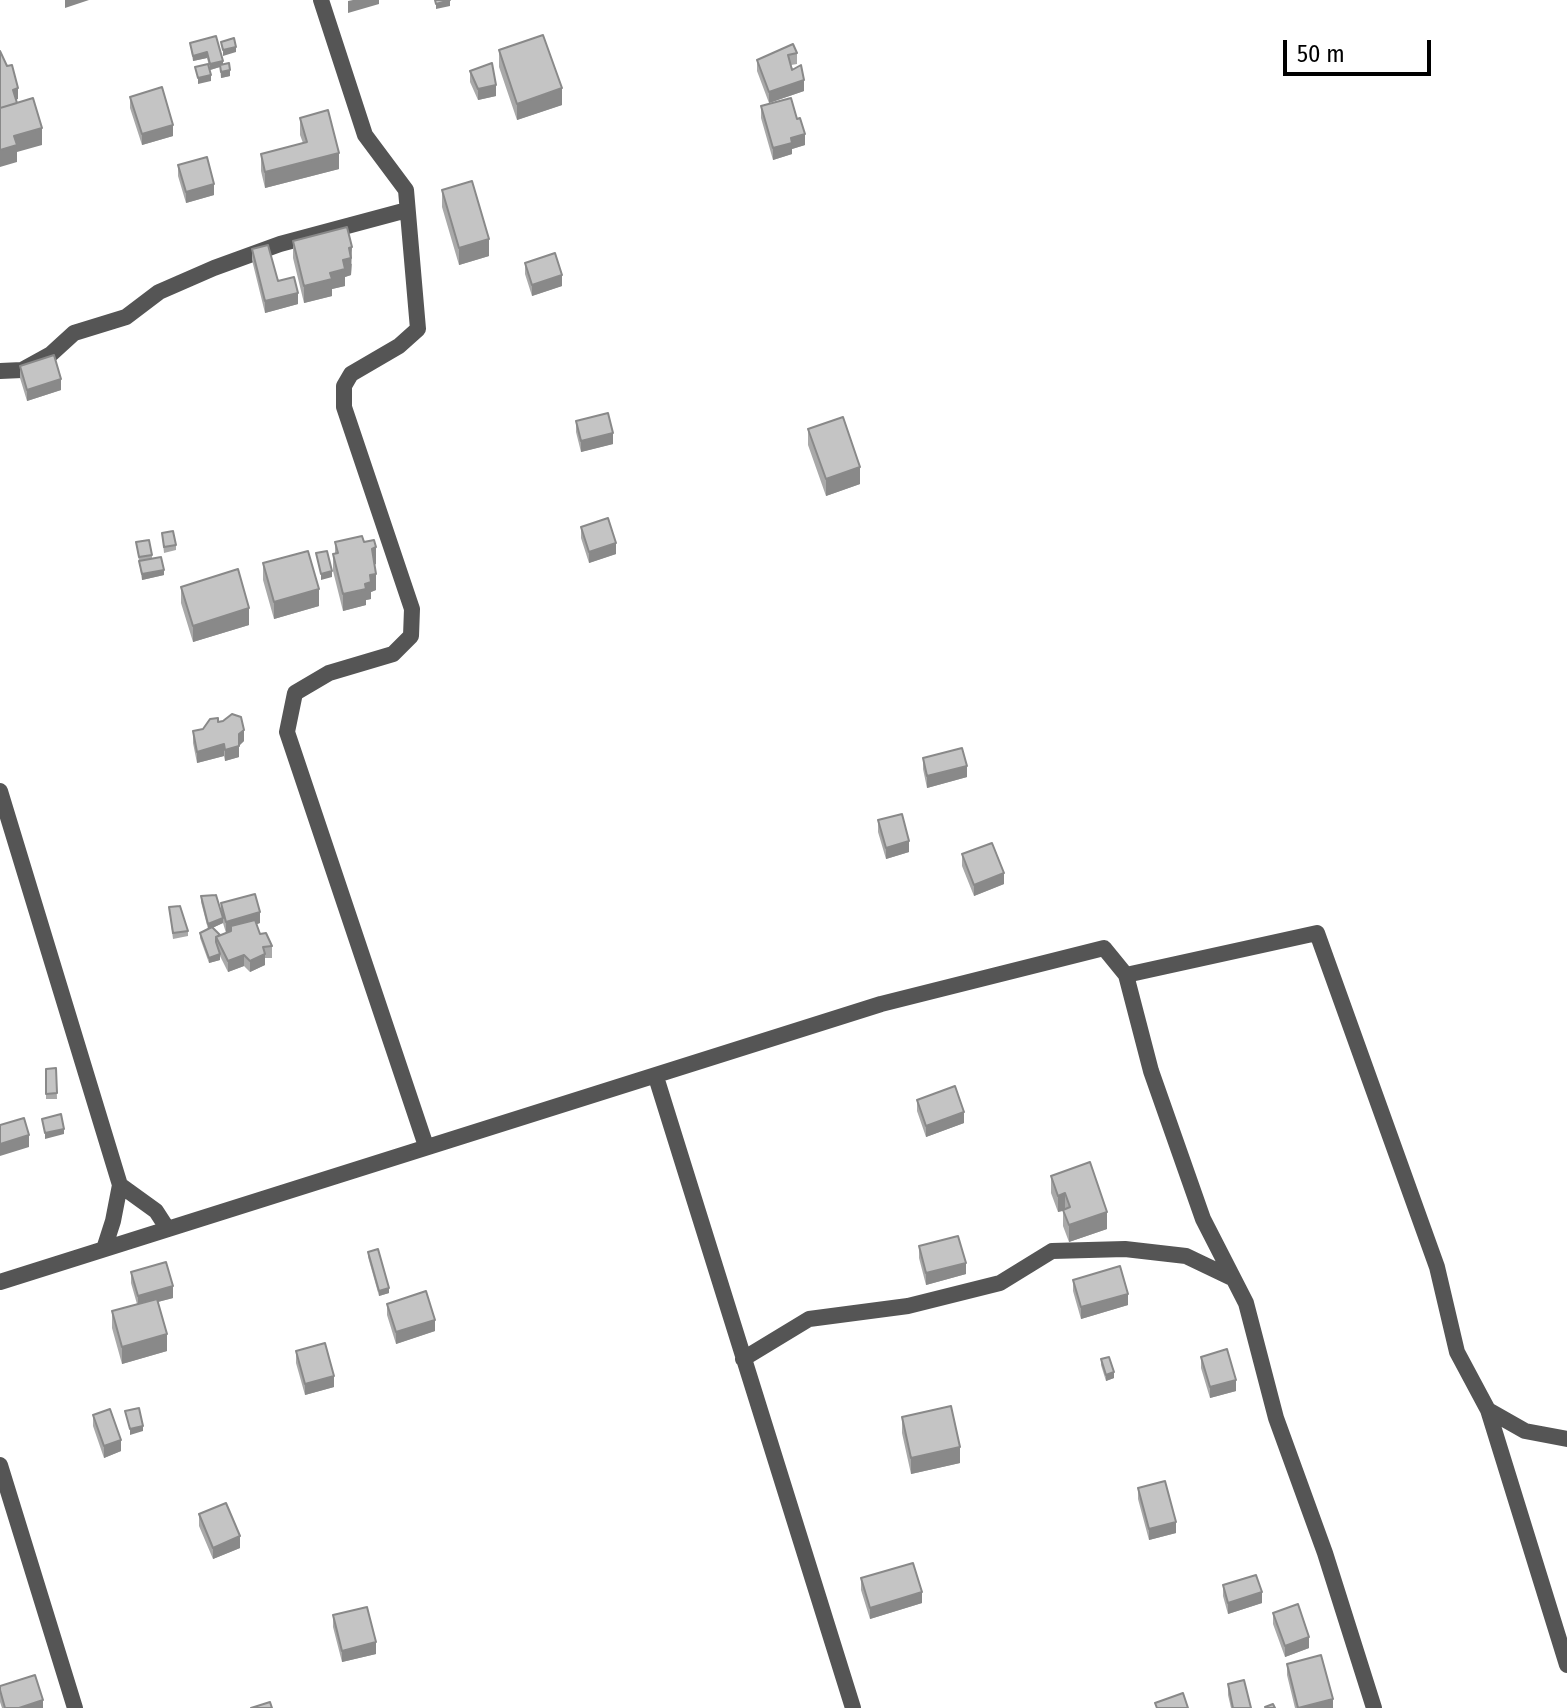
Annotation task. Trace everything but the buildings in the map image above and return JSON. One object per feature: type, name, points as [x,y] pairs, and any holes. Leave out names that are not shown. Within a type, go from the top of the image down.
[{"type":"street","points":[[321,0],[365,135],[406,190],[418,329],[399,346],[351,374],[344,386],[344,407],[412,609],[411,636],[393,654],[329,673],[295,693],[287,732],[426,1146]]},
{"type":"street","points":[[0,371],[22,370],[51,354],[74,333],[126,317],[159,292],[214,268],[280,244],[407,210]]},
{"type":"street","points":[[0,791],[120,1185],[104,1249]]},
{"type":"street","points":[[1126,975],[1317,933],[1437,1267],[1457,1352],[1488,1410],[1567,1665]]},
{"type":"street","points":[[0,1282],[881,1004],[1104,948],[1126,975],[1151,1071],[1203,1219],[1246,1303],[1276,1418],[1325,1553],[1374,1708]]},
{"type":"street","points":[[656,1077],[853,1708]]},
{"type":"street","points":[[120,1185],[156,1211],[167,1228]]},
{"type":"street","points":[[743,1359],[809,1319],[908,1306],[1000,1283],[1052,1251],[1125,1249],[1186,1256],[1232,1278]]},
{"type":"street","points":[[1488,1410],[1525,1431],[1567,1439]]},
{"type":"street","points":[[0,1465],[75,1708]]}]
